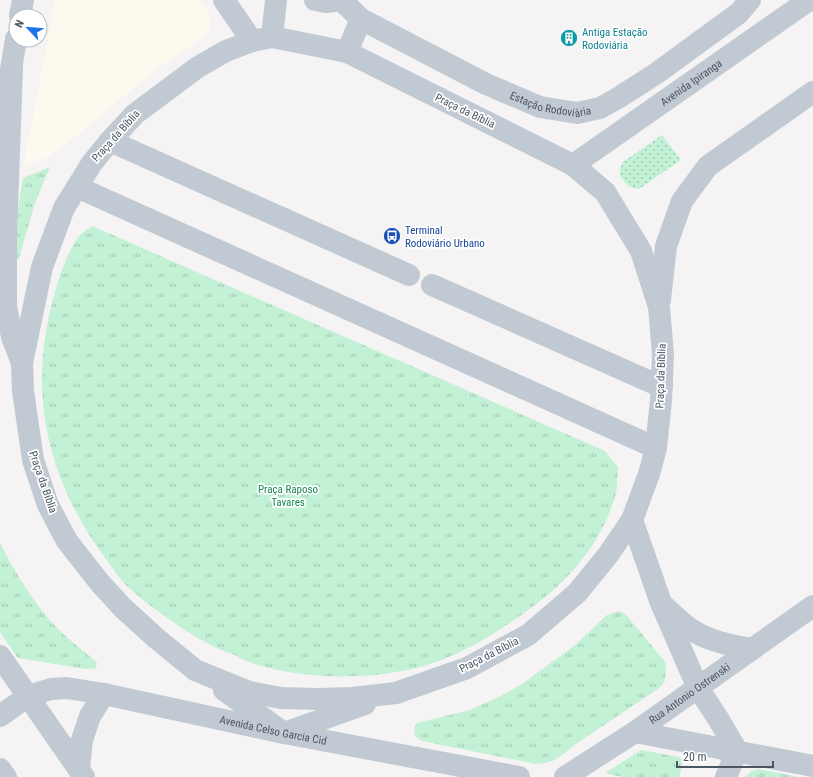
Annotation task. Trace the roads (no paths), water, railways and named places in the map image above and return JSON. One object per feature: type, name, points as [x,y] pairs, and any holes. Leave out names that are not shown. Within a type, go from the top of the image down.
[{"type":"street","points":[[224,0],[262,39],[276,0]]},
{"type":"street","points":[[315,0],[326,2],[341,0]]},
{"type":"street","name":"Estação Rodoviária","points":[[341,0],[361,19],[486,84],[540,107],[577,113],[600,108],[618,98],[739,13],[750,0]]},
{"type":"street","name":"Avenida Ipiranga","points":[[573,165],[809,0]]},
{"type":"street","points":[[347,52],[361,19]]},
{"type":"street","name":"Praça da Bíblia","points":[[262,39],[347,52],[573,165],[605,192],[642,251],[659,307],[663,354],[662,387],[656,448],[649,474],[632,520],[608,556],[577,593],[528,635],[467,668],[396,693],[318,700],[281,698],[249,692],[195,670],[123,608],[100,583],[67,541],[48,505],[32,460],[23,391],[22,363],[42,267],[64,208],[92,163],[135,114],[198,67],[226,51],[262,39]]},
{"type":"street","points":[[0,123],[15,48]]},
{"type":"street","points":[[12,67],[6,236],[6,306],[12,337],[22,363]]},
{"type":"street","points":[[659,307],[666,246],[682,201],[708,166],[813,92]]},
{"type":"street","points":[[618,98],[632,124]]},
{"type":"street","points":[[110,141],[408,275]]},
{"type":"street","points":[[77,187],[656,448]]},
{"type":"street","points":[[432,285],[662,387]]},
{"type":"street","points":[[632,520],[661,603],[698,688],[737,751]]},
{"type":"street","points":[[661,603],[690,628],[707,638],[752,649]]},
{"type":"street","name":"Rua Antonio Ostrenski","points":[[565,777],[635,732],[813,606]]},
{"type":"street","points":[[0,656],[81,773]]},
{"type":"street","points":[[195,670],[284,733],[396,693]]},
{"type":"street","name":"Avenida Celso Garcia Cid","points":[[0,716],[28,696],[51,689],[67,688],[104,694],[464,772],[519,777]]},
{"type":"street","points":[[81,773],[82,740],[90,716],[104,694]]},
{"type":"street","points":[[635,732],[813,766]]},
{"type":"street","points":[[726,777],[737,751]]},
{"type":"street","points":[[0,769],[6,777]]},
{"type":"place","name":"Antiga Estação Rodoviária","points":[[569,38]]},
{"type":"place","name":"Terminal Rodoviário Urbano","points":[[392,236]]},
{"type":"park label","name":"Praça Raposo Tavares","points":[[288,495]]}]
